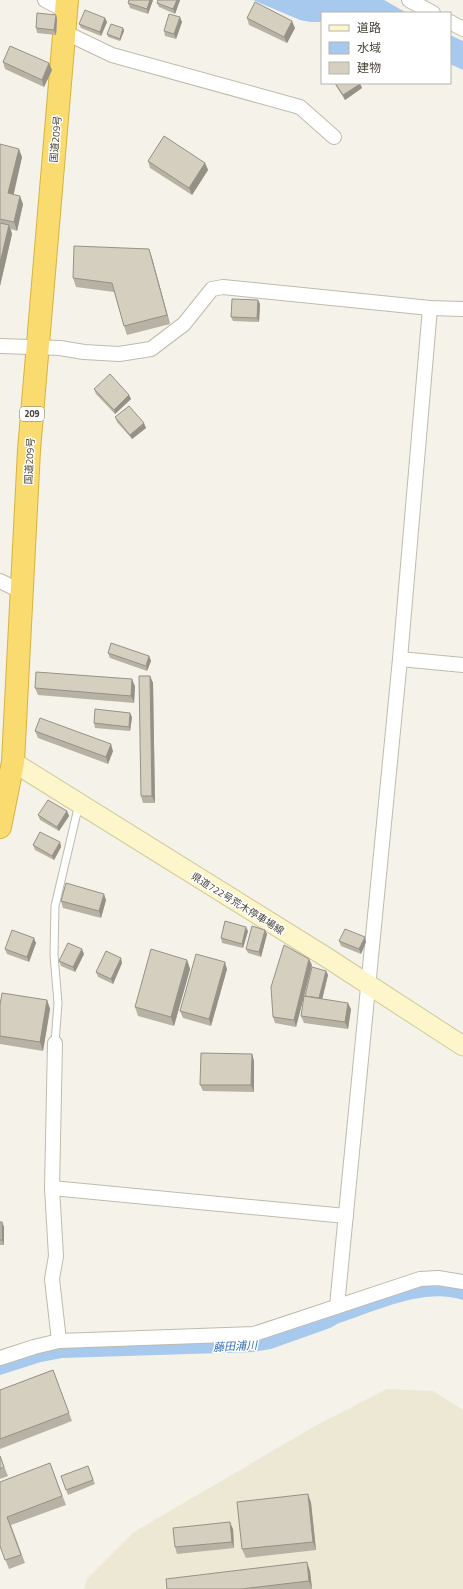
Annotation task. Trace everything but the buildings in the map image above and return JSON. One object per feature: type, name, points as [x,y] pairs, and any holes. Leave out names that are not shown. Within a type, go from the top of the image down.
[{"type":"highway","name":"国道209号","points":[[0,827],[13,762],[29,450],[66,14]]},
{"type":"main road","name":"県道722号荒木停車場線","points":[[13,762],[369,985],[463,1046]]},
{"type":"street","points":[[44,0],[66,14],[112,55],[300,107],[334,137]]},
{"type":"street","points":[[409,0],[431,12]]},
{"type":"street","points":[[451,23],[463,29]]},
{"type":"street","points":[[0,346],[38,347],[119,354],[151,349],[184,324],[212,289],[223,287],[430,308],[463,309]]},
{"type":"street","points":[[337,1306],[400,659],[430,308]]},
{"type":"street","points":[[0,581],[22,592]]},
{"type":"street","points":[[400,659],[463,665]]},
{"type":"street","points":[[55,1043],[52,1188],[56,1256],[52,1279],[59,1341]]},
{"type":"street","points":[[52,1188],[346,1216]]},
{"type":"street","points":[[0,1358],[59,1341],[240,1336],[254,1334],[420,1279],[438,1278],[463,1282]]},
{"type":"lane","points":[[55,1043],[58,1003],[54,955],[55,906],[79,804]]},
{"type":"shaded area","points":[[387,1389],[433,1391],[463,1410],[463,1589],[84,1589],[87,1579],[134,1532],[317,1425]]},
{"type":"water","points":[[253,0],[384,0],[405,12],[321,12],[321,22],[300,20]]},
{"type":"water","points":[[451,35],[463,41],[463,70],[451,64]]},
{"type":"water","name":"藤田浦川","points":[[435,1283],[463,1287],[463,1300],[433,1296],[417,1298],[339,1323],[330,1328],[271,1349],[253,1352],[62,1358],[41,1362],[0,1375],[0,1362],[60,1345],[246,1341],[420,1284]]}]
